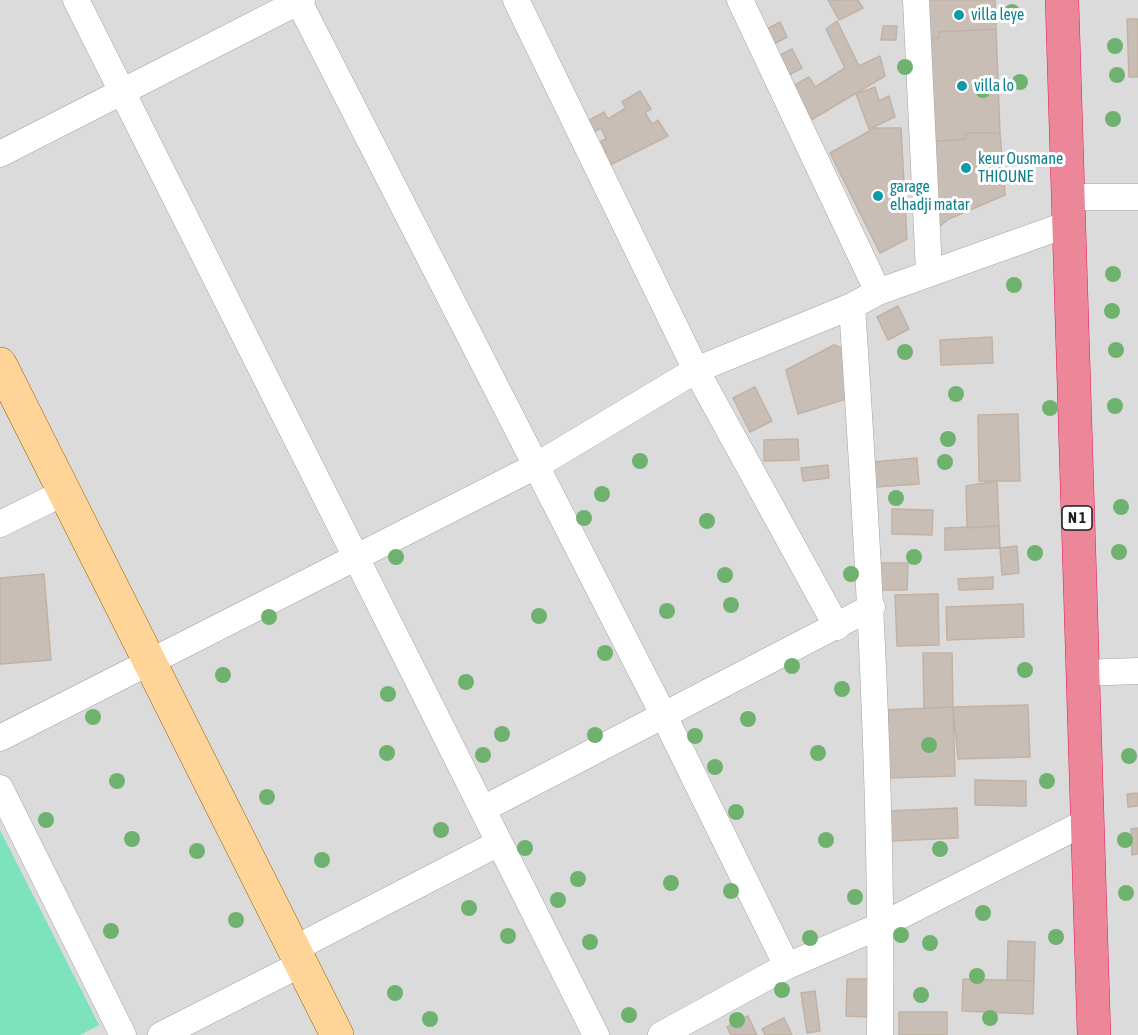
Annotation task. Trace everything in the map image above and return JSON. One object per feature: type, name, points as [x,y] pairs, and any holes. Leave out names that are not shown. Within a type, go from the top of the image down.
[{"type":"highway","name":"N 1","points":[[1062,0],[1081,674],[1094,1035]]},
{"type":"main road","points":[[0,364],[337,1035]]},
{"type":"street","points":[[76,0],[596,1035]]},
{"type":"street","points":[[516,0],[696,370],[837,627]]},
{"type":"street","points":[[740,0],[878,292]]},
{"type":"street","points":[[916,0],[929,272]]},
{"type":"street","points":[[0,154],[300,1],[664,716],[787,966]]},
{"type":"street","points":[[0,738],[536,466],[696,370],[852,306],[878,292],[1068,211],[1138,197]]},
{"type":"street","points":[[852,306],[872,607],[882,925],[880,1035]]},
{"type":"street","points":[[0,524],[65,492]]},
{"type":"street","points":[[483,809],[872,607]]},
{"type":"street","points":[[1081,674],[1138,671]]},
{"type":"street","points":[[0,788],[123,1035]]},
{"type":"street","points":[[661,1035],[787,966],[882,925],[1086,822]]},
{"type":"street","points":[[161,1035],[499,843]]},
{"type":"shaded area","points":[[0,0],[1138,0],[1138,1035],[0,1035]]},
{"type":"green space","points":[[0,830],[99,1025],[80,1035],[0,1035]]},
{"type":"building","points":[[828,0],[858,0],[863,8],[839,20]]},
{"type":"building","name":"villa leye","points":[[920,0],[995,0],[996,29],[939,32],[939,38],[924,39]]},
{"type":"building","points":[[1127,19],[1138,19],[1138,77],[1129,77]]},
{"type":"building","points":[[837,21],[859,66],[880,56],[885,76],[811,120],[793,86],[809,77],[815,87],[845,68],[826,29]]},
{"type":"building","points":[[780,22],[787,37],[774,44],[767,29]]},
{"type":"building","points":[[883,26],[897,26],[896,40],[881,40]]},
{"type":"building","name":"villa lo","points":[[996,29],[1000,133],[966,133],[965,139],[929,142],[924,39],[939,38],[939,32]]},
{"type":"building","points":[[792,49],[802,68],[789,75],[778,56]]},
{"type":"building","points":[[875,87],[879,101],[889,96],[895,117],[869,129],[856,94]]},
{"type":"building","points":[[640,91],[651,109],[645,113],[652,124],[658,120],[668,136],[610,165],[603,154],[606,152],[601,141],[606,139],[601,128],[594,132],[588,121],[604,112],[608,119],[626,108],[622,102]]},
{"type":"building","name":"garage elhadji matar","points":[[875,128],[901,128],[907,239],[880,253],[830,153]]},
{"type":"building","name":"keur Ousmane THIOUNE","points":[[966,133],[1000,133],[1005,195],[949,219],[940,226],[932,219],[929,142],[965,139]]},
{"type":"building","points":[[898,306],[909,329],[888,340],[877,317]]},
{"type":"building","points":[[992,337],[993,363],[941,365],[940,340]]},
{"type":"building","points":[[834,345],[842,348],[846,399],[798,414],[786,370]]},
{"type":"building","points":[[755,387],[772,421],[750,432],[733,398]]},
{"type":"building","points":[[1018,414],[1020,481],[979,481],[978,415]]},
{"type":"building","points":[[798,439],[799,460],[764,461],[764,440]]},
{"type":"building","points":[[917,458],[919,484],[875,487],[873,462]]},
{"type":"building","points":[[828,465],[829,478],[803,481],[801,468]]},
{"type":"building","points":[[997,481],[999,526],[967,528],[966,486]]},
{"type":"building","points":[[892,509],[933,510],[932,535],[892,534]]},
{"type":"building","points":[[999,526],[1000,548],[945,550],[945,528]]},
{"type":"building","points":[[1017,546],[1019,573],[1002,575],[1000,548]]},
{"type":"building","points":[[879,563],[908,563],[907,590],[878,590]]},
{"type":"building","points":[[44,574],[51,660],[0,664],[0,578]]},
{"type":"building","points":[[993,577],[993,589],[959,590],[958,579]]},
{"type":"building","points":[[938,594],[939,645],[897,646],[895,595]]},
{"type":"building","points":[[1023,604],[1024,637],[947,640],[946,607]]},
{"type":"building","points":[[923,653],[952,653],[953,707],[924,708]]},
{"type":"building","points":[[1028,705],[1030,757],[958,759],[953,707]]},
{"type":"building","points":[[953,707],[955,776],[887,778],[885,710]]},
{"type":"building","points":[[975,780],[1026,781],[1026,806],[975,805]]},
{"type":"building","points":[[1138,793],[1138,806],[1128,807],[1127,794]]},
{"type":"building","points":[[957,808],[958,838],[891,841],[889,811]]},
{"type":"building","points":[[1138,828],[1138,854],[1132,855],[1131,829]]},
{"type":"building","points":[[1008,941],[1035,942],[1034,981],[1007,980]]},
{"type":"building","points":[[847,979],[870,979],[870,1017],[846,1016]]},
{"type":"building","points":[[963,979],[1034,981],[1033,1014],[962,1011]]},
{"type":"building","points":[[815,991],[820,1031],[807,1033],[801,993]]},
{"type":"building","points":[[899,1012],[947,1012],[947,1035],[899,1035]]},
{"type":"building","points":[[748,1016],[757,1035],[731,1035],[727,1027]]},
{"type":"building","points":[[784,1018],[792,1035],[765,1035],[762,1029]]},
{"type":"place","name":"villa leye","points":[[959,15]]},
{"type":"place","name":"villa lo","points":[[962,86]]},
{"type":"place","name":"keur Ousmane THIOUNE","points":[[966,168]]},
{"type":"place","name":"garage elhadji matar","points":[[878,196]]}]
